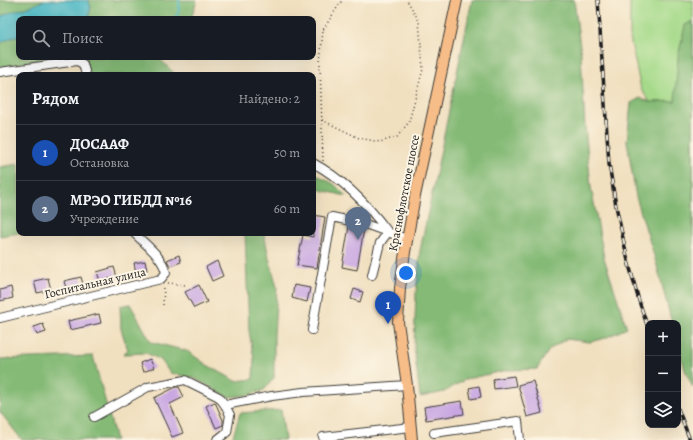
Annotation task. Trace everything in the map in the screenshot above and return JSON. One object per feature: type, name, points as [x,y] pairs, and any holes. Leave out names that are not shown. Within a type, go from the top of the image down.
[{"type":"main road","name":"Краснофлотское шоссе","points":[[412,440],[407,385],[398,322],[400,288],[407,239],[457,0]]},
{"type":"street","points":[[0,72],[77,61],[83,64],[85,72]]},
{"type":"street","points":[[316,164],[324,168],[353,192],[378,218],[388,232]]},
{"type":"street","points":[[312,330],[332,217],[365,224],[407,239]]},
{"type":"street","points":[[372,275],[380,242],[388,232]]},
{"type":"street","name":"Госпитальная улица","points":[[0,318],[161,279],[166,274],[161,260],[137,236]]},
{"type":"street","points":[[94,417],[148,388],[185,380],[218,397],[225,405],[230,415],[228,432],[217,440]]},
{"type":"street","points":[[225,405],[303,392],[407,385]]},
{"type":"street","points":[[434,433],[518,421],[520,440]]},
{"type":"street","points":[[323,437],[359,436],[411,427]]},
{"type":"path","points":[[324,168],[320,63],[323,30],[343,0]]},
{"type":"path","points":[[322,120],[359,138],[380,142],[397,136],[409,122],[423,69],[420,21],[407,0]]},
{"type":"path","points":[[163,305],[163,287],[165,282],[185,285]]},
{"type":"green space","points":[[0,0],[44,0],[34,6],[0,17]]},
{"type":"green space","points":[[88,0],[197,0],[192,16],[89,16],[91,7]]},
{"type":"green space","points":[[472,0],[574,0],[581,54],[585,127],[591,187],[604,258],[627,328],[605,338],[590,342],[566,339],[549,350],[537,369],[508,370],[466,379],[444,392],[420,397],[414,347],[416,294],[420,251]]},
{"type":"green space","points":[[630,0],[693,0],[693,228],[650,102],[641,89],[630,38]]},
{"type":"green space","points":[[693,21],[693,388],[685,370],[681,356],[681,320],[671,320],[656,262],[636,197],[627,141],[631,103],[640,98],[650,102],[675,101],[678,57],[685,25]]},
{"type":"green space","points":[[16,36],[16,60],[45,60],[0,67],[0,44]]},
{"type":"green space","points":[[84,60],[161,60],[173,72],[88,72],[86,63]]},
{"type":"green space","points":[[16,164],[16,233],[0,236],[0,167]]},
{"type":"green space","points":[[316,175],[334,184],[346,196],[316,189]]},
{"type":"green space","points":[[245,236],[265,236],[277,287],[274,335],[274,378],[264,390],[249,395],[228,397],[194,378],[170,373],[161,360],[146,353],[123,354],[128,350],[121,329],[120,306],[130,304],[151,342],[187,351],[207,365],[236,381],[253,379],[254,359],[249,331]]},
{"type":"green space","points":[[93,356],[116,440],[22,440],[0,412],[0,359]]},
{"type":"green space","points":[[281,410],[285,440],[232,440],[240,413]]},
{"type":"water","points":[[44,0],[88,0],[91,7],[89,16],[16,16],[16,36],[0,44],[0,17]]},
{"type":"building","points":[[316,216],[325,217],[317,268],[297,265],[303,236],[316,236]]},
{"type":"building","points":[[349,226],[364,229],[357,270],[342,267]]},
{"type":"building","points":[[179,255],[181,262],[170,266],[167,260]]},
{"type":"building","points":[[145,261],[147,271],[136,273],[134,263]]},
{"type":"building","points":[[217,261],[223,276],[212,281],[206,267]]},
{"type":"building","points":[[114,267],[117,277],[100,281],[97,272]]},
{"type":"building","points":[[81,277],[83,284],[66,288],[64,281]]},
{"type":"building","points":[[48,278],[51,290],[37,293],[34,281]]},
{"type":"building","points":[[199,285],[207,302],[194,308],[185,292]]},
{"type":"building","points":[[294,285],[310,288],[307,302],[292,298]]},
{"type":"building","points":[[11,287],[13,298],[0,301],[0,290]]},
{"type":"building","points":[[354,289],[363,292],[360,302],[351,299]]},
{"type":"building","points":[[99,314],[101,323],[70,330],[68,321]]},
{"type":"building","points":[[43,324],[46,332],[37,335],[34,327]]},
{"type":"building","points":[[150,359],[154,368],[143,372],[140,363]]},
{"type":"building","points":[[514,376],[516,386],[494,389],[493,379]]},
{"type":"building","points":[[533,381],[542,413],[527,417],[518,385]]},
{"type":"building","points":[[479,386],[481,397],[471,399],[469,388]]},
{"type":"building","points":[[176,387],[179,387],[184,397],[170,404],[183,433],[172,437],[154,398]]},
{"type":"building","points":[[462,401],[464,414],[426,420],[424,407]]},
{"type":"building","points":[[215,402],[223,420],[223,425],[216,428],[206,406]]},
{"type":"waterway","points":[[176,16],[179,10],[179,0]]},
{"type":"railway","points":[[598,0],[609,164],[616,206],[628,261],[645,320]]},
{"type":"railway","points":[[681,417],[690,440]]},
{"type":"place","name":"МРЭО ГИБДД №16","points":[[358,240]]},
{"type":"place","name":"ДОСААФ","points":[[388,324]]}]
